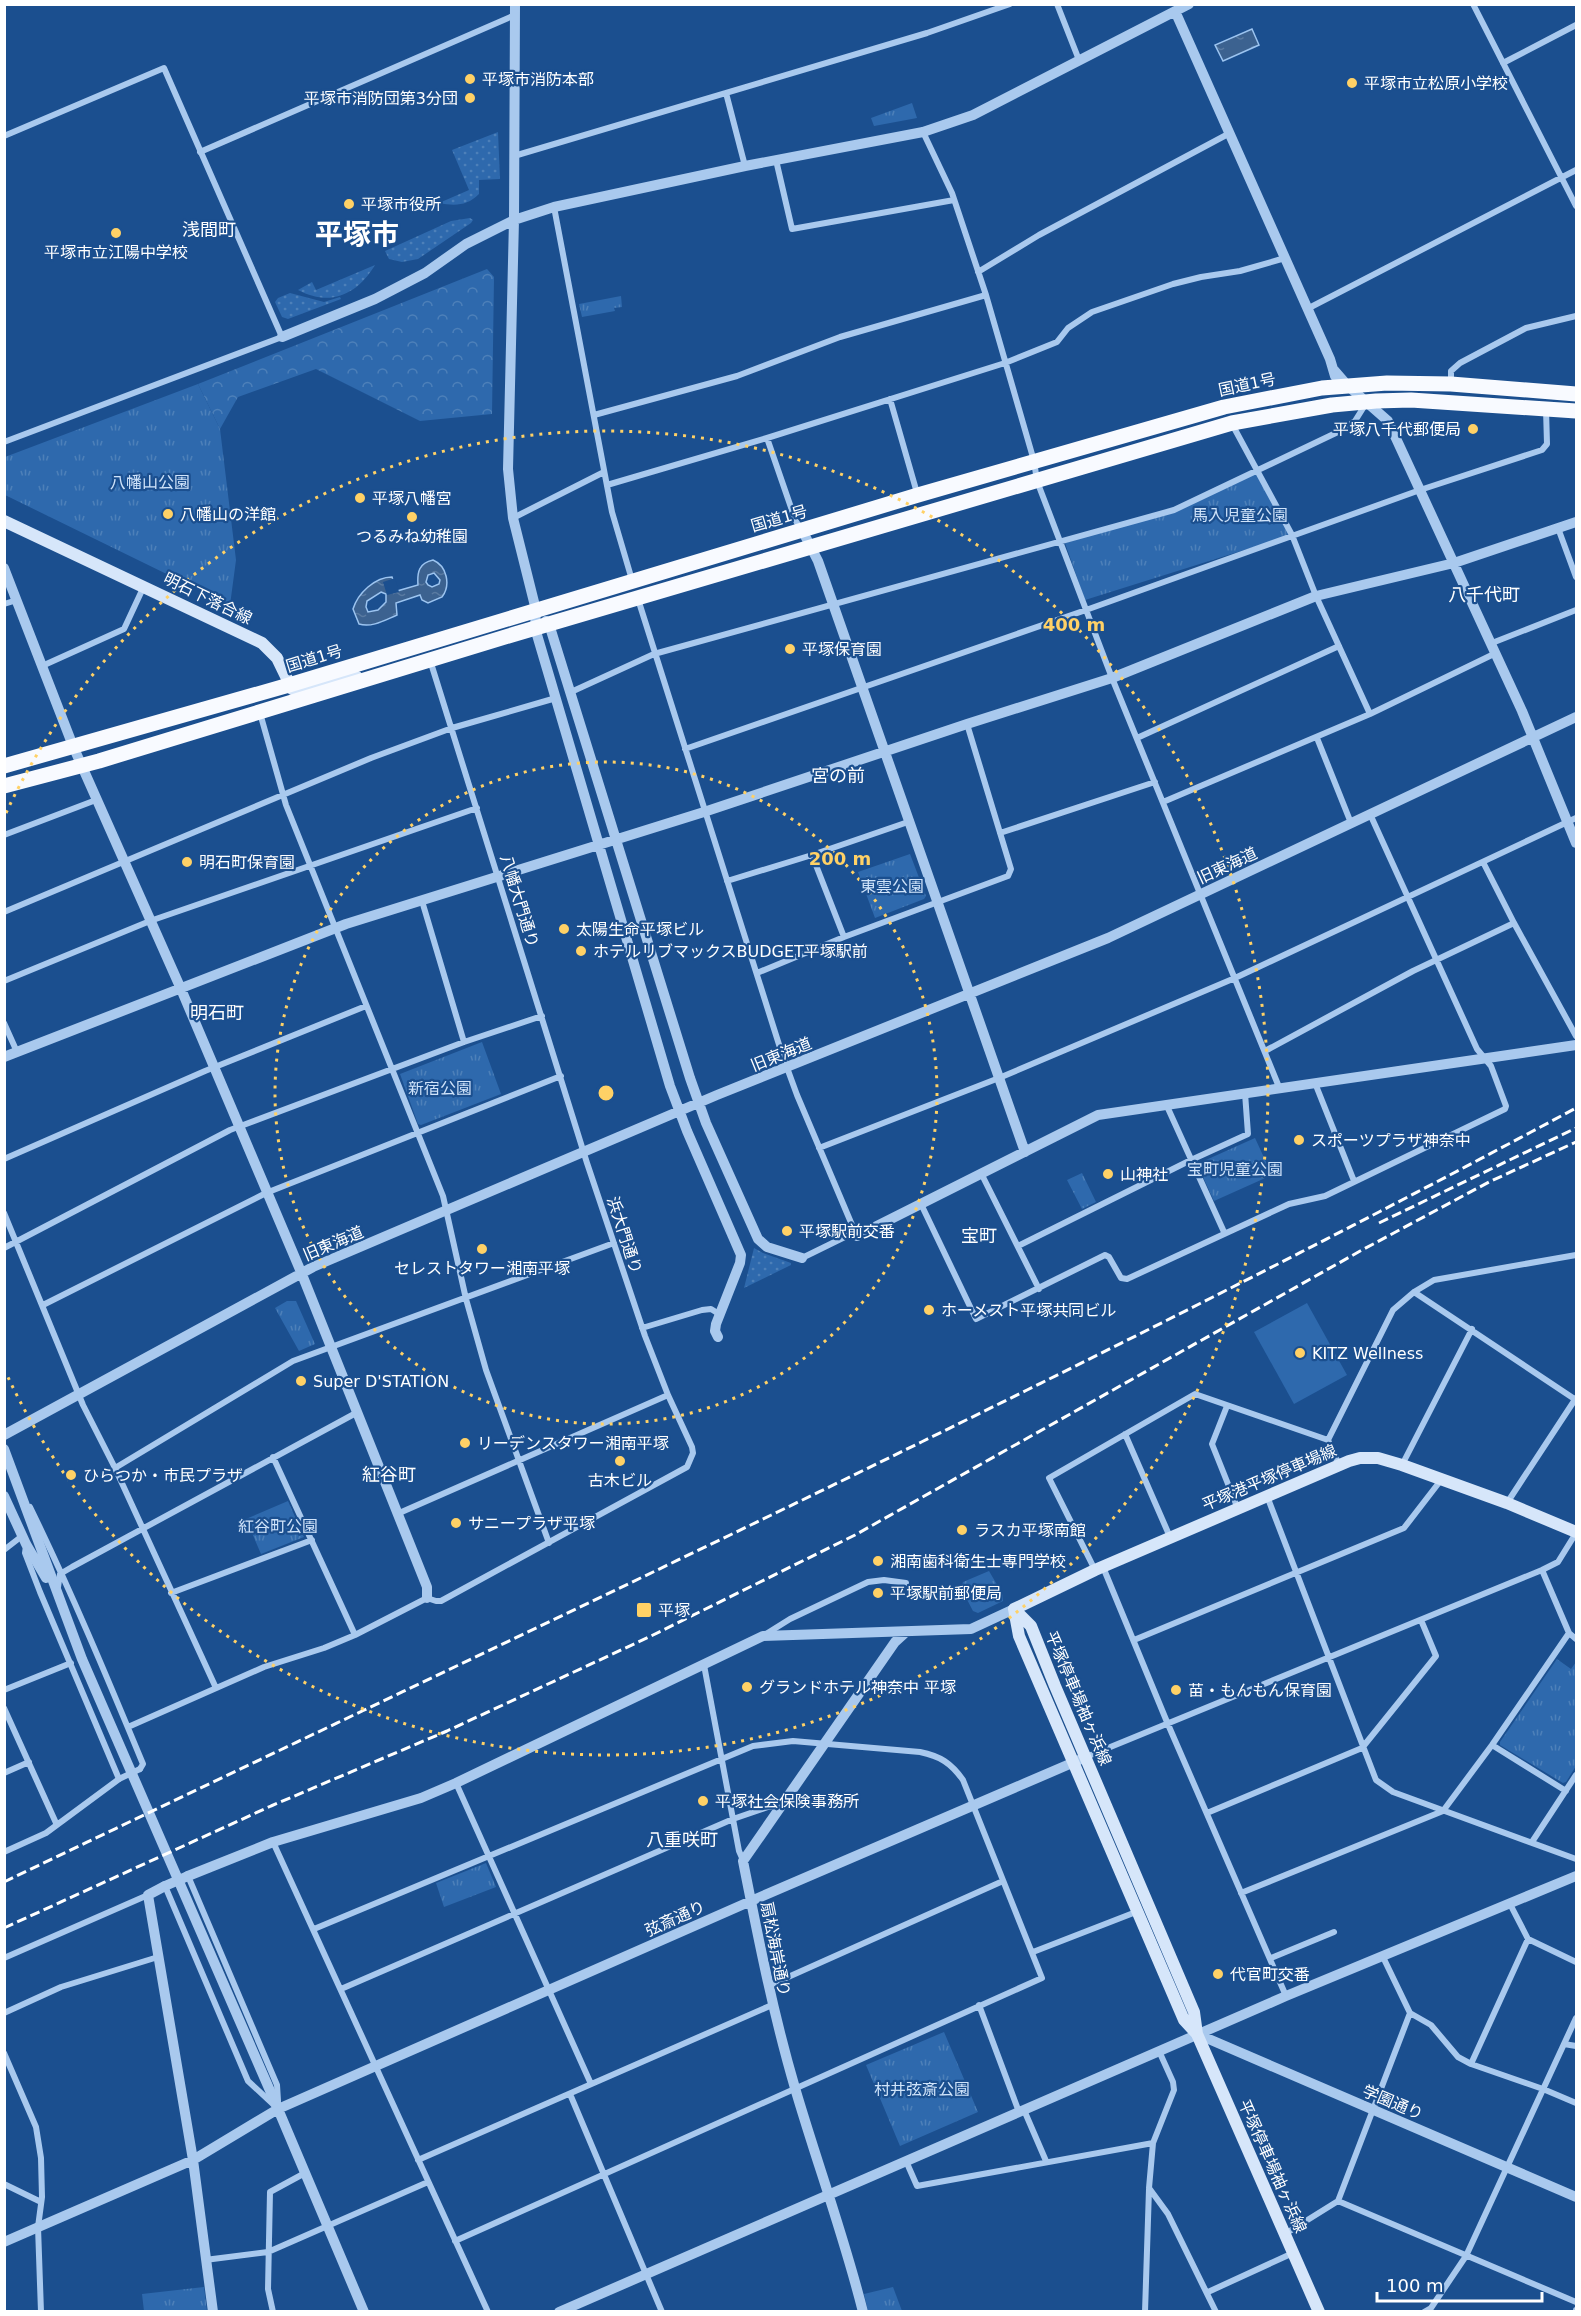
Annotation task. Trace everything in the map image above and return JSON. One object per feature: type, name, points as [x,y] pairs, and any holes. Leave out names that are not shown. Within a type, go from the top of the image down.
[{"type":"highway","name":"国道1号","points":[[4,786],[81,766],[542,626],[1232,423],[1451,384],[1576,394]]},
{"type":"highway","name":"国道1号","points":[[4,766],[289,684],[1034,461],[1262,398],[1342,386],[1378,397],[1576,411]]},
{"type":"highway","points":[[204,709],[225,711],[248,704],[260,712]]},
{"type":"main road","name":"明石下落合線","points":[[4,521],[144,585],[262,643],[277,658],[289,684]]},
{"type":"main road","points":[[289,684],[292,690],[297,691],[336,680],[382,674]]},
{"type":"main road","name":"平塚港平塚停車場線","points":[[1014,1609],[1099,1569],[1360,1458],[1378,1458],[1402,1465],[1507,1503],[1576,1533]]},
{"type":"main road","name":"平塚停車場袖ヶ浜線","points":[[1014,1609],[1031,1626],[1194,2012],[1197,2034],[1320,2312]]},
{"type":"main road","name":"平塚停車場袖ヶ浜線","points":[[1014,1609],[1018,1636],[1136,1912],[1184,2020],[1197,2034]]},
{"type":"street","points":[[514,156],[927,33],[1010,4]]},
{"type":"street","points":[[1057,4],[1079,60]]},
{"type":"street","points":[[4,442],[282,337],[375,299],[425,273],[465,244],[514,219],[554,207],[745,166],[923,132],[973,115],[1189,4]]},
{"type":"street","points":[[1473,4],[1576,206]]},
{"type":"street","points":[[200,152],[515,10],[514,219],[508,469],[513,519],[536,610],[571,692],[699,1103],[758,1239],[768,1246],[802,1258],[855,1232]]},
{"type":"street","points":[[1175,11],[1342,386],[1378,397]]},
{"type":"street","points":[[1503,63],[1576,25]]},
{"type":"street","points":[[4,136],[164,68],[282,337]]},
{"type":"street","points":[[726,93],[745,166]]},
{"type":"street","points":[[923,132],[954,200],[986,295],[1034,461],[1037,481],[1112,678],[1279,1087]]},
{"type":"street","points":[[978,272],[1039,235],[1230,133]]},
{"type":"street","points":[[776,160],[792,229],[954,200]]},
{"type":"street","points":[[1306,309],[1576,170]]},
{"type":"street","points":[[554,207],[604,472],[632,580]]},
{"type":"street","points":[[607,485],[767,438],[1005,363],[1057,342],[1068,328],[1092,312],[1173,284],[1240,271],[1285,258]]},
{"type":"street","points":[[594,415],[737,376],[840,338],[986,295]]},
{"type":"street","points":[[1451,384],[1451,371],[1460,363],[1526,328],[1576,316]]},
{"type":"street","points":[[1332,405],[1342,386]]},
{"type":"street","points":[[571,692],[654,654],[1174,510],[1340,431],[1355,421],[1378,397]]},
{"type":"street","points":[[1378,397],[1572,820],[1576,843]]},
{"type":"street","points":[[890,399],[918,495]]},
{"type":"street","points":[[685,749],[1086,610],[1420,490],[1542,450],[1547,444],[1546,408]]},
{"type":"street","points":[[1232,423],[1292,535],[1316,596],[1370,714]]},
{"type":"street","points":[[767,438],[795,519],[812,548],[1025,1152]]},
{"type":"street","points":[[513,519],[604,472]]},
{"type":"street","points":[[4,1057],[335,928],[704,812],[1112,678],[1316,596],[1454,563],[1576,522]]},
{"type":"street","points":[[1558,528],[1576,577]]},
{"type":"street","points":[[4,568],[81,766],[181,989],[301,1272],[427,1587],[427,1598]]},
{"type":"street","points":[[42,666],[124,629],[144,585]]},
{"type":"street","points":[[510,617],[525,605],[530,588]]},
{"type":"street","points":[[638,598],[704,812],[787,1067],[819,1148],[858,1236],[1098,1115],[1576,1045]]},
{"type":"street","points":[[4,604],[17,600]]},
{"type":"street","points":[[1163,802],[1370,714],[1494,648],[1576,610]]},
{"type":"street","points":[[542,626],[556,698],[576,771],[679,1112],[741,1255],[740,1263],[719,1314],[715,1331],[718,1337]]},
{"type":"street","points":[[1137,738],[1339,646]]},
{"type":"street","name":"八幡大門通り","points":[[430,660],[583,1150]]},
{"type":"street","points":[[4,912],[371,758],[452,728],[556,698]]},
{"type":"street","points":[[260,712],[284,796],[309,866],[442,1196],[466,1299],[486,1370],[549,1543]]},
{"type":"street","name":"旧東海道","points":[[4,1435],[301,1272],[583,1150],[1108,938],[1576,717]]},
{"type":"street","points":[[757,973],[937,901],[1008,876],[1011,869],[967,724]]},
{"type":"street","points":[[1317,738],[1351,823]]},
{"type":"street","points":[[1000,833],[1155,782]]},
{"type":"street","points":[[4,836],[96,800]]},
{"type":"street","points":[[4,981],[150,921],[477,808]]},
{"type":"street","points":[[921,1204],[976,1318],[1105,1255],[1109,1257],[1120,1277],[1127,1279],[1289,1203],[1325,1196],[1505,1109],[1506,1106],[1491,1066],[1483,1058],[1370,814]]},
{"type":"street","points":[[819,1148],[999,1078],[1235,978],[1572,820]]},
{"type":"street","points":[[727,881],[908,822]]},
{"type":"street","points":[[812,855],[844,937]]},
{"type":"street","points":[[1482,862],[1576,1036]]},
{"type":"street","points":[[422,901],[464,1042]]},
{"type":"street","points":[[1264,1051],[1437,959],[1514,923]]},
{"type":"street","points":[[4,1159],[214,1067],[366,1006]]},
{"type":"street","points":[[4,1248],[239,1126],[464,1042],[542,1016]]},
{"type":"street","points":[[4,1023],[17,1053]]},
{"type":"street","points":[[43,1305],[266,1193],[561,1076]]},
{"type":"street","points":[[1315,1082],[1354,1181]]},
{"type":"street","points":[[1018,1246],[1248,1134],[1244,1092]]},
{"type":"street","points":[[1166,1104],[1224,1232]]},
{"type":"street","name":"浜大門通り","points":[[128,1726],[264,1667],[324,1648],[355,1635],[427,1598],[441,1601],[687,1467],[693,1454],[692,1447],[668,1395],[642,1328],[583,1150]]},
{"type":"street","points":[[981,1173],[1039,1289]]},
{"type":"street","points":[[4,1213],[79,1393],[216,1688]]},
{"type":"street","points":[[115,1468],[293,1361],[614,1244]]},
{"type":"street","points":[[1328,1440],[1393,1310],[1414,1292],[1434,1280],[1576,1255]]},
{"type":"street","points":[[1414,1292],[1576,1399],[1507,1503]]},
{"type":"street","points":[[642,1328],[702,1310],[711,1309],[719,1314]]},
{"type":"street","points":[[1402,1465],[1472,1329]]},
{"type":"street","points":[[1286,1996],[1167,1722],[1134,1640],[1099,1569],[1049,1478],[1195,1394],[1328,1440],[1340,1465]]},
{"type":"street","points":[[397,1514],[668,1395]]},
{"type":"street","points":[[1227,1406],[1212,1444],[1238,1509]]},
{"type":"street","points":[[57,1596],[62,1573],[356,1413]]},
{"type":"street","points":[[1125,1434],[1171,1538]]},
{"type":"street","points":[[4,1449],[62,1573],[143,1764],[140,1769],[119,1779],[56,1823],[46,1833],[4,1852]]},
{"type":"street","points":[[273,1458],[355,1635]]},
{"type":"street","points":[[1134,1640],[1404,1528],[1441,1480]]},
{"type":"street","points":[[19,1483],[81,1659],[278,2109],[364,2312]]},
{"type":"street","points":[[4,1496],[24,1540],[57,1596]]},
{"type":"street","points":[[1267,1496],[1376,1780],[1384,1787],[1443,1811],[1576,1859]]},
{"type":"street","points":[[1086,1757],[1542,1570],[1558,1562],[1576,1533]]},
{"type":"street","points":[[4,1550],[24,1540]]},
{"type":"street","points":[[24,1540],[25,1553],[119,1779]]},
{"type":"street","points":[[171,1593],[312,1540]]},
{"type":"street","points":[[1542,1570],[1569,1633],[1576,1639]]},
{"type":"street","points":[[4,1958],[188,1876],[273,1842],[400,1804],[456,1783],[704,1665],[763,1636],[790,1618],[867,1582],[884,1580],[906,1583]]},
{"type":"street","points":[[763,1636],[971,1629],[1014,1609]]},
{"type":"street","points":[[1207,1813],[1362,1748],[1436,1656],[1422,1620]]},
{"type":"street","points":[[743,1861],[895,1642],[906,1632]]},
{"type":"street","points":[[1241,1893],[1443,1811],[1492,1745],[1569,1633]]},
{"type":"street","points":[[4,1690],[71,1663]]},
{"type":"street","points":[[704,1665],[720,1759],[743,1861]]},
{"type":"street","points":[[4,1708],[56,1823]]},
{"type":"street","points":[[314,1929],[753,1746],[793,1741],[936,1755],[952,1765],[963,1780],[1042,1978],[455,2241]]},
{"type":"street","points":[[1492,1745],[1566,1791]]},
{"type":"street","name":"弦斎通り","points":[[4,2242],[193,2160],[278,2109],[1086,1757]]},
{"type":"street","points":[[4,1773],[29,1762]]},
{"type":"street","points":[[1532,1842],[1576,1775]]},
{"type":"street","points":[[456,1783],[591,2084]]},
{"type":"street","points":[[341,1989],[733,1819],[784,1804]]},
{"type":"street","points":[[273,1842],[488,2312]]},
{"type":"street","name":"扇松海岸通り","points":[[743,1861],[772,2005],[795,2089],[830,2195],[863,2312]]},
{"type":"street","points":[[188,1876],[277,2085],[278,2109]]},
{"type":"street","points":[[559,2312],[1197,2034],[1576,1876]]},
{"type":"street","points":[[768,1986],[1003,1881]]},
{"type":"street","points":[[165,1887],[248,2081],[278,2109]]},
{"type":"street","points":[[148,1895],[193,2160],[213,2312]]},
{"type":"street","points":[[1510,1904],[1528,1938],[1576,1962]]},
{"type":"street","points":[[1033,1952],[1136,1912]]},
{"type":"street","points":[[1271,1958],[1334,1932]]},
{"type":"street","points":[[1472,2064],[1528,1938]]},
{"type":"street","points":[[4,2013],[62,1987],[158,1957]]},
{"type":"street","points":[[1383,1957],[1410,2013],[1431,2025],[1458,2057],[1576,2103]]},
{"type":"street","points":[[418,2160],[772,2005]]},
{"type":"street","points":[[979,2005],[1022,2111],[1046,2161]]},
{"type":"street","points":[[1286,2234],[1338,2201],[1410,2013]]},
{"type":"street","points":[[1429,2310],[1466,2256],[1576,2018]]},
{"type":"street","name":"学園通り","points":[[1197,2034],[1576,2197]]},
{"type":"street","points":[[1564,2044],[1576,2046]]},
{"type":"street","points":[[1145,2312],[1149,2188],[1153,2144],[1174,2090],[1173,2082],[1159,2051]]},
{"type":"street","points":[[4,2053],[36,2127],[41,2158],[41,2202],[38,2227],[41,2312]]},
{"type":"street","points":[[570,2094],[662,2312]]},
{"type":"street","points":[[906,2161],[917,2186],[1046,2161],[1153,2144]]},
{"type":"street","points":[[273,2312],[268,2289],[270,2192],[305,2173]]},
{"type":"street","points":[[205,2260],[268,2252],[428,2182]]},
{"type":"street","points":[[4,2184],[41,2202]]},
{"type":"street","points":[[1149,2188],[1168,2214],[1216,2312]]},
{"type":"street","points":[[1338,2201],[1576,2302]]},
{"type":"street","points":[[1208,2292],[1293,2253]]},
{"type":"green space","points":[[912,103],[917,118],[874,126],[871,118]]},
{"type":"green space","points":[[498,132],[500,179],[479,180],[479,194],[465,203],[456,205],[439,203],[469,190],[452,150]]},
{"type":"green space","points":[[470,218],[473,220],[471,223],[418,259],[402,262],[389,259],[385,251],[451,221]]},
{"type":"green space","points":[[375,265],[360,284],[342,295],[321,297],[298,290],[312,282],[316,290]]},
{"type":"green space","points":[[487,269],[494,277],[492,414],[420,421],[316,369],[238,397],[220,429],[198,384]]},
{"type":"green space","points":[[290,293],[324,302],[340,297],[341,299],[288,319],[282,317],[275,302],[278,298]]},
{"type":"green space","points":[[621,296],[622,307],[614,308],[615,311],[582,317],[579,304]]},
{"type":"green space","name":"八幡山公園","points":[[198,384],[220,429],[236,560],[230,605],[5,495],[5,457]]},
{"type":"green space","name":"馬入児童公園","points":[[1256,470],[1292,535],[1085,600],[1065,543],[1174,510]]},
{"type":"green space","name":"東雲公園","points":[[910,854],[926,896],[924,899],[875,918],[858,872]]},
{"type":"green space","name":"新宿公園","points":[[482,1042],[501,1094],[421,1125],[418,1124],[400,1074]]},
{"type":"green space","name":"宝町児童公園","points":[[1255,1138],[1272,1175],[1214,1201],[1197,1164]]},
{"type":"green space","points":[[1082,1173],[1096,1202],[1082,1209],[1067,1180]]},
{"type":"green space","points":[[754,1248],[791,1263],[791,1265],[744,1288]]},
{"type":"green space","points":[[287,1301],[296,1301],[315,1344],[299,1351],[275,1308]]},
{"type":"green space","name":"KITZ Wellness","points":[[1307,1303],[1347,1375],[1294,1404],[1254,1332]]},
{"type":"green space","name":"紅谷町公園","points":[[288,1501],[304,1537],[261,1554],[246,1519]]},
{"type":"green space","points":[[989,1571],[1003,1595],[1003,1601],[978,1613],[973,1611],[961,1588],[963,1582]]},
{"type":"green space","points":[[1557,1659],[1571,1669],[1576,1662],[1576,1766],[1563,1783],[1500,1745]]},
{"type":"green space","points":[[486,1863],[496,1887],[444,1907],[436,1883]]},
{"type":"green space","name":"村井弦斎公園","points":[[944,2032],[978,2112],[900,2146],[866,2065]]},
{"type":"green space","points":[[204,2287],[207,2311],[144,2311],[142,2294]]},
{"type":"green space","points":[[893,2287],[902,2311],[868,2311],[864,2294]]},
{"type":"water","points":[[1252,29],[1259,45],[1223,61],[1215,45]]},
{"type":"water","points":[[433,560],[442,567],[446,576],[447,582],[442,597],[428,603],[422,600],[420,595],[396,603],[397,615],[374,624],[359,624],[353,609],[359,597],[368,587],[379,580],[392,577],[397,591],[418,585],[420,569],[425,563]],"holes":[[[434,573],[440,580],[439,584],[432,587],[426,582],[428,575]],[[381,592],[386,594],[386,602],[378,610],[368,612],[367,601]]]},
{"type":"pier","points":[[395,578],[399,592],[387,595],[383,582]]},
{"type":"railway","points":[[4,1882],[795,1504],[1188,1310],[1576,1108]]},
{"type":"railway","points":[[1379,1223],[1576,1128]]},
{"type":"railway","points":[[4,1928],[271,1806],[447,1731],[649,1637],[855,1535],[1362,1250],[1489,1182],[1576,1142]]},
{"type":"place","name":"平塚市消防本部","points":[[470,79]]},
{"type":"place","name":"平塚市立松原小学校","points":[[1352,83]]},
{"type":"place","name":"平塚市消防団第3分団","points":[[470,98]]},
{"type":"place","name":"平塚市役所","points":[[349,204]]},
{"type":"place","name":"平塚市立江陽中学校","points":[[116,233]]},
{"type":"place","name":"平塚八千代郵便局","points":[[1473,429]]},
{"type":"place","name":"平塚八幡宮","points":[[360,498]]},
{"type":"place","name":"八幡山の洋館","points":[[168,514]]},
{"type":"place","name":"つるみね幼稚園","points":[[412,517]]},
{"type":"place","name":"平塚保育園","points":[[790,649]]},
{"type":"place","name":"明石町保育園","points":[[187,862]]},
{"type":"place","name":"太陽生命平塚ビル","points":[[564,929]]},
{"type":"place","name":"ホテルリブマックスBUDGET平塚駅前","points":[[581,951]]},
{"type":"place","name":"スポーツプラザ神奈中","points":[[1299,1140]]},
{"type":"place","name":"山神社","points":[[1108,1174]]},
{"type":"place","name":"平塚駅前交番","points":[[787,1231]]},
{"type":"place","name":"セレストタワー湘南平塚","points":[[482,1249]]},
{"type":"place","name":"ホーメスト平塚共同ビル","points":[[929,1310]]},
{"type":"place","name":"KITZ Wellness","points":[[1300,1353]]},
{"type":"place","name":"Super D'STATION","points":[[301,1381]]},
{"type":"place","name":"リーデンスタワー湘南平塚","points":[[465,1443]]},
{"type":"place","name":"古木ビル","points":[[620,1461]]},
{"type":"place","name":"ひらつか・市民プラザ","points":[[71,1475]]},
{"type":"place","name":"サニープラザ平塚","points":[[456,1523]]},
{"type":"place","name":"ラスカ平塚南館","points":[[962,1530]]},
{"type":"place","name":"湘南歯科衛生士専門学校","points":[[878,1561]]},
{"type":"place","name":"平塚駅前郵便局","points":[[878,1593]]},
{"type":"place","name":"平塚","points":[[644,1610]]},
{"type":"place","name":"グランドホテル神奈中 平塚","points":[[747,1687]]},
{"type":"place","name":"苗・もんもん保育園","points":[[1176,1690]]},
{"type":"place","name":"平塚社会保険事務所","points":[[703,1801]]},
{"type":"place","name":"代官町交番","points":[[1218,1974]]},
{"type":"district","name":"浅間町","points":[[209,230]]},
{"type":"district","name":"平塚市","points":[[357,234]]},
{"type":"district","name":"八千代町","points":[[1484,595]]},
{"type":"district","name":"宮の前","points":[[838,776]]},
{"type":"district","name":"明石町","points":[[217,1013]]},
{"type":"district","name":"宝町","points":[[979,1236]]},
{"type":"district","name":"紅谷町","points":[[389,1475]]},
{"type":"district","name":"八重咲町","points":[[682,1840]]}]
